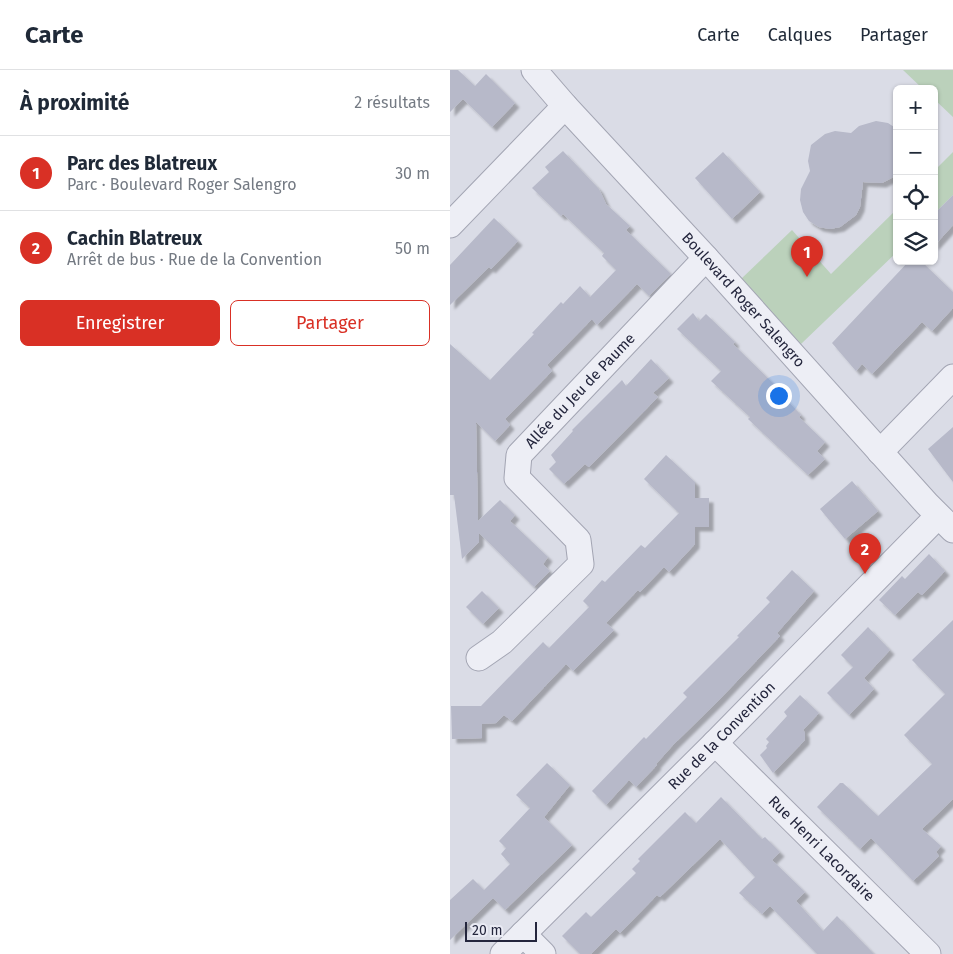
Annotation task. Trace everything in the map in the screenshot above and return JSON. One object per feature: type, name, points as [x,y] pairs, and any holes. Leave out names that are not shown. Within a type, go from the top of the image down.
[{"type":"street","name":"Boulevard Roger Salengro","points":[[534,70],[946,523]]},
{"type":"street","points":[[450,225],[565,106]]},
{"type":"street","name":"Allée du Jeu de Paume","points":[[479,658],[502,642],[581,564],[578,540],[517,478],[519,455],[706,258]]},
{"type":"street","points":[[880,452],[953,377]]},
{"type":"street","name":"Rue de la Convention","points":[[503,954],[715,743],[946,523]]},
{"type":"street","name":"Rue Henri Lacordaire","points":[[715,743],[928,954]]},
{"type":"street","points":[[523,934],[543,954]]},
{"type":"green space","points":[[903,70],[953,70],[953,117],[938,103],[938,85],[919,85]]},
{"type":"green space","points":[[953,152],[953,195],[938,210],[938,175],[938,167]]},
{"type":"green space","points":[[893,213],[893,256],[801,344],[741,279],[792,230],[831,274]]},
{"type":"building","points":[[450,70],[458,70],[475,86],[486,74],[515,103],[492,127],[463,99],[450,112]]},
{"type":"building","points":[[876,121],[888,123],[893,126],[893,177],[882,183],[863,182],[860,207],[856,215],[840,227],[830,229],[819,227],[809,221],[803,212],[800,200],[801,189],[810,171],[808,161],[811,145],[825,134],[835,131],[851,133],[859,126]]},
{"type":"building","points":[[563,151],[599,189],[606,204],[630,226],[626,230],[671,274],[649,296],[637,284],[597,325],[592,319],[547,365],[552,371],[505,419],[510,425],[495,441],[476,422],[478,521],[500,500],[515,515],[510,521],[548,557],[543,564],[550,571],[534,587],[479,533],[479,542],[462,559],[454,495],[450,495],[450,344],[490,380],[534,334],[532,333],[561,302],[563,304],[580,286],[590,297],[616,270],[602,256],[604,253],[532,188],[549,172],[545,167]]},
{"type":"building","points":[[723,152],[760,192],[732,219],[695,178]]},
{"type":"building","points":[[953,195],[953,225],[938,242],[938,220],[938,210]]},
{"type":"building","points":[[494,218],[518,241],[491,269],[489,267],[450,305],[450,265]]},
{"type":"building","points":[[905,265],[925,265],[953,292],[953,308],[932,331],[922,322],[872,374],[862,364],[856,371],[832,343]]},
{"type":"building","points":[[693,313],[699,321],[706,314],[735,342],[733,344],[778,388],[776,389],[801,415],[799,417],[825,442],[817,451],[825,459],[808,475],[748,419],[750,417],[711,381],[721,371],[677,329]]},
{"type":"building","points":[[651,359],[669,378],[653,393],[658,397],[589,467],[585,464],[564,484],[549,469],[556,462],[551,455],[572,430],[622,380],[626,386]]},
{"type":"building","points":[[953,427],[953,482],[928,449]]},
{"type":"building","points":[[666,455],[695,482],[695,498],[709,498],[709,527],[695,527],[695,544],[669,572],[664,567],[640,592],[638,590],[606,623],[614,630],[573,671],[566,664],[512,721],[504,715],[496,723],[482,724],[482,738],[452,739],[451,706],[481,706],[543,642],[549,648],[589,607],[583,601],[602,580],[605,582],[641,545],[645,548],[679,513],[644,479]]},
{"type":"building","points":[[852,481],[878,511],[845,539],[820,509]]},
{"type":"building","points":[[929,554],[945,571],[922,595],[918,592],[895,615],[879,600],[902,576],[905,579]]},
{"type":"building","points":[[792,570],[814,591],[777,633],[780,636],[673,745],[636,787],[629,780],[606,805],[592,791],[644,737],[646,739],[687,697],[683,693],[739,637],[737,636],[770,602],[766,598]]},
{"type":"building","points":[[482,591],[499,608],[483,624],[466,607]]},
{"type":"building","points":[[953,620],[953,799],[922,829],[941,846],[936,852],[939,856],[913,881],[871,838],[860,849],[817,807],[840,783],[843,783],[878,816],[932,764],[904,735],[945,694],[912,660]]},
{"type":"building","points":[[868,627],[890,650],[864,678],[874,689],[849,715],[827,693],[853,667],[841,655]]},
{"type":"building","points":[[800,695],[819,713],[803,730],[805,740],[773,773],[760,755],[767,748],[766,746],[769,742],[766,739],[787,716],[784,712]]},
{"type":"building","points":[[547,763],[570,785],[544,817],[572,845],[505,910],[493,898],[450,940],[450,900],[473,879],[484,890],[510,864],[501,854],[506,848],[499,841],[530,808],[516,795]]},
{"type":"building","points":[[721,797],[762,839],[765,837],[780,852],[772,860],[805,892],[796,901],[823,931],[837,916],[874,954],[817,954],[770,906],[762,914],[739,893],[755,877],[720,839],[660,897],[657,895],[620,933],[616,929],[591,954],[580,954],[562,936],[586,912],[591,917],[636,873],[632,869],[640,861],[638,859],[685,812],[696,823]]},
{"type":"place","name":"Parc des Blatreux","points":[[807,277]]},
{"type":"place","name":"Cachin Blatreux","points":[[865,574]]}]
